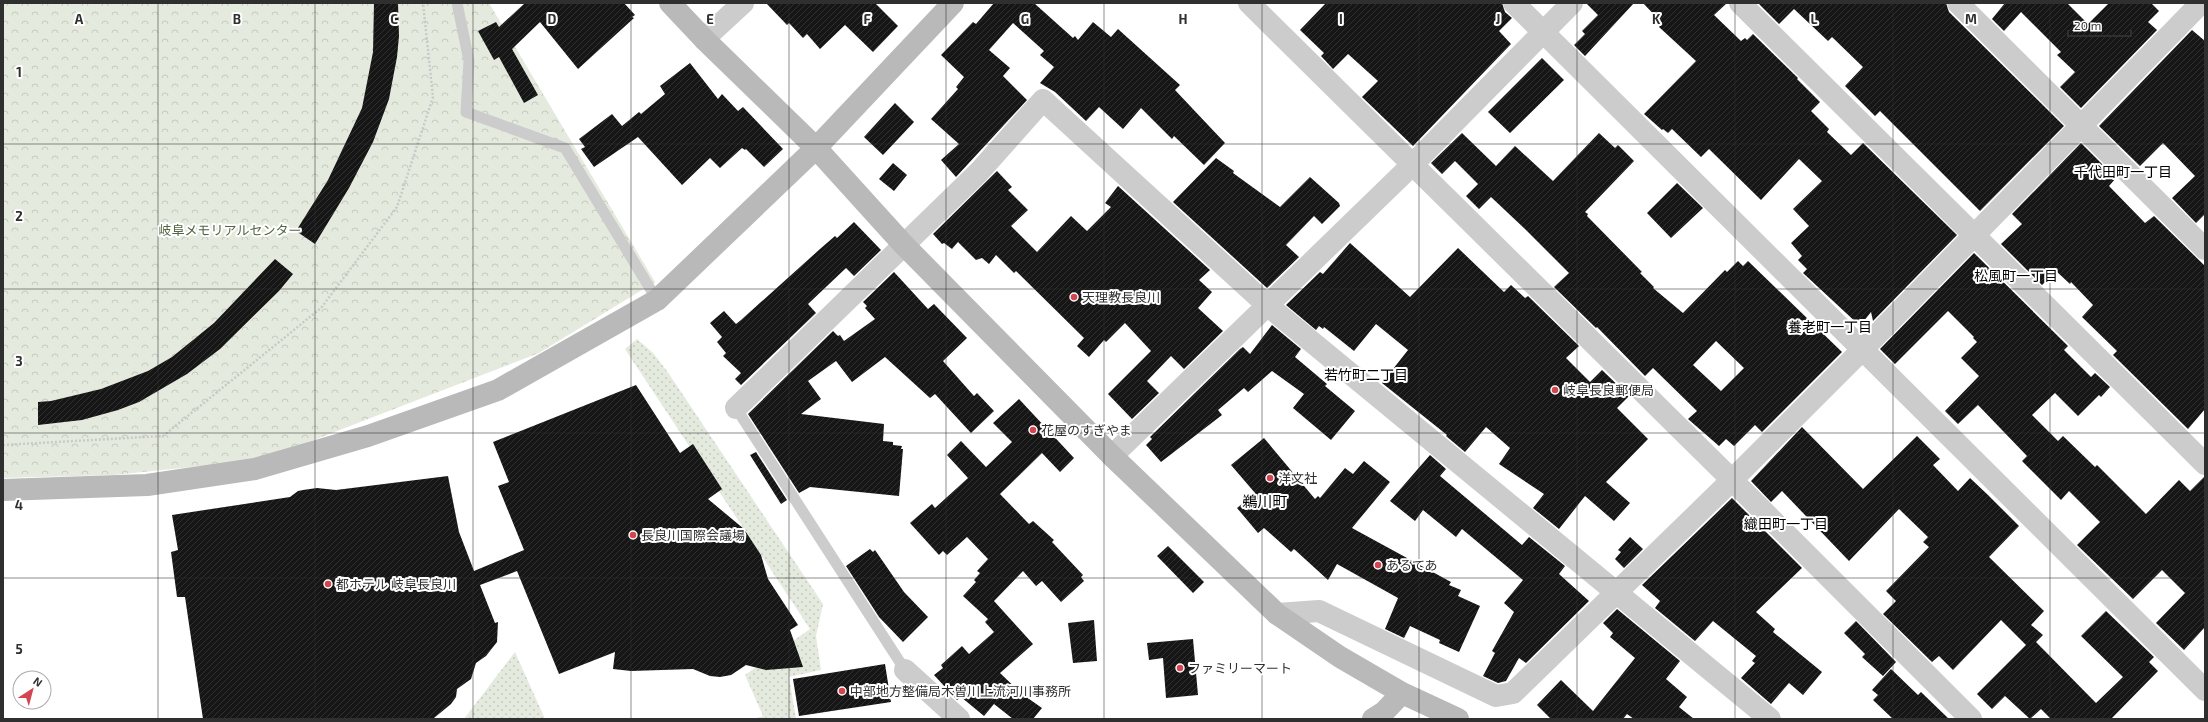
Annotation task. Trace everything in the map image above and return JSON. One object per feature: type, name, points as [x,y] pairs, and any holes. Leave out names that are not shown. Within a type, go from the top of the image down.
[{"type":"street","points":[[670,3],[704,39],[816,148],[903,244],[1112,456],[1277,614],[1340,657],[1402,693],[1458,719]]},
{"type":"street","points":[[704,39],[743,3]]},
{"type":"street","points":[[3,490],[147,485],[255,469],[368,436],[498,390],[657,300],[816,148],[953,3]]},
{"type":"street","points":[[1249,3],[1732,480],[1971,719]]},
{"type":"street","points":[[1514,3],[2205,690]]},
{"type":"street","points":[[1112,456],[1412,165],[1572,3]]},
{"type":"street","points":[[1740,3],[2205,464]]},
{"type":"street","points":[[1958,3],[2205,249]]},
{"type":"street","points":[[1277,614],[1319,611],[1496,696],[1513,693],[1732,480],[1863,349],[2194,10]]},
{"type":"street","points":[[736,408],[978,172],[1043,100],[1267,305],[1615,594],[1770,719]]},
{"type":"street","points":[[905,670],[959,719]]},
{"type":"street","points":[[1373,719],[1384,712],[1402,693]]},
{"type":"lane","points":[[457,3],[469,60],[466,112],[565,148],[657,300]]},
{"type":"lane","points":[[736,408],[905,670]]},
{"type":"path","points":[[3,445],[163,436],[321,308],[397,207],[433,97],[422,3]]},
{"type":"green space","name":"岐阜メモリアルセンター","points":[[3,3],[489,3],[655,282],[539,353],[262,460],[113,475],[3,478]]},
{"type":"green space","points":[[637,339],[653,353],[667,371],[823,604],[816,636],[821,670],[789,677],[796,719],[754,719],[763,716],[745,675],[810,629],[625,349]]},
{"type":"green space","points":[[515,652],[545,719],[464,719]]},
{"type":"building","points":[[374,3],[398,3],[399,36],[397,57],[389,99],[373,142],[349,188],[315,244],[296,231],[328,180],[362,108],[373,52]]},
{"type":"building","points":[[525,3],[624,3],[635,15],[632,17],[634,18],[578,69],[540,22],[512,49],[538,95],[524,103],[499,57],[494,60],[478,31],[496,22],[499,27]]},
{"type":"building","points":[[766,3],[875,3],[898,26],[873,52],[845,25],[820,49],[807,34],[803,38],[789,23],[787,25]]},
{"type":"building","points":[[994,3],[1034,3],[1073,38],[1075,36],[1078,40],[1093,22],[1111,37],[1118,29],[1180,85],[1175,90],[1225,143],[1204,165],[1174,136],[1172,139],[1141,108],[1123,129],[1099,107],[1086,121],[1055,92],[1040,83],[1054,67],[1040,55],[1044,51],[1013,23],[989,50],[1010,68],[1003,76],[1027,100],[956,177],[941,160],[959,144],[931,119],[958,89],[956,87],[964,77],[941,55],[973,22],[976,24]]},
{"type":"building","points":[[1326,3],[1502,3],[1505,12],[1512,18],[1499,31],[1511,44],[1413,146],[1362,97],[1378,81],[1348,54],[1333,69],[1321,56],[1324,53],[1300,30]]},
{"type":"building","points":[[1586,3],[1634,3],[1585,56],[1574,45],[1585,34],[1582,31],[1598,15]]},
{"type":"building","points":[[1643,3],[1727,3],[1714,15],[1741,41],[1745,38],[1747,40],[1753,34],[1798,78],[1797,79],[1820,102],[1811,111],[1829,129],[1827,132],[1851,155],[1863,143],[1957,235],[1873,321],[1871,312],[1860,326],[1803,273],[1807,269],[1798,260],[1802,256],[1791,243],[1809,226],[1793,209],[1822,181],[1799,159],[1761,200],[1709,149],[1701,157],[1672,129],[1668,133],[1663,129],[1662,130],[1644,114],[1696,61],[1659,27],[1662,23]]},
{"type":"building","points":[[1758,3],[1946,3],[1949,12],[2064,126],[1980,211],[1880,111],[1875,116],[1845,86],[1863,67],[1832,37],[1828,41],[1794,9],[1779,24]]},
{"type":"building","points":[[2005,3],[2067,3],[2088,24],[2109,3],[2151,3],[2159,11],[2148,22],[2157,30],[2081,108],[2060,87],[2075,72],[2057,55],[2061,52],[2021,12],[2004,31],[1992,19]]},
{"type":"building","points":[[2192,30],[2205,41],[2205,214],[2196,223],[2172,198],[2195,176],[2163,143],[2140,166],[2099,126]]},
{"type":"building","points":[[1542,58],[1564,80],[1510,133],[1488,112]]},
{"type":"building","points":[[690,63],[718,99],[722,94],[738,111],[743,107],[783,149],[764,167],[746,149],[745,150],[742,148],[720,168],[710,158],[682,185],[638,137],[594,167],[581,149],[585,147],[579,139],[612,114],[622,126],[639,112],[641,114],[665,94],[660,86]]},
{"type":"building","points":[[895,103],[914,122],[883,155],[864,137]]},
{"type":"building","points":[[1462,133],[1496,166],[1515,146],[1553,181],[1599,133],[1615,148],[1618,145],[1634,161],[1585,212],[1588,214],[1587,216],[1642,272],[1640,273],[1654,287],[1653,288],[1683,313],[1725,270],[1727,272],[1738,261],[1743,266],[1748,261],[1842,352],[1762,432],[1755,425],[1734,446],[1726,439],[1719,446],[1688,419],[1697,411],[1653,368],[1645,376],[1597,327],[1596,328],[1554,287],[1569,273],[1525,229],[1491,197],[1479,209],[1466,196],[1478,184],[1455,161],[1442,174],[1431,163]],"holes":[[[1716,341],[1744,368],[1721,391],[1693,365]]]},
{"type":"building","points":[[2081,143],[2116,178],[2109,186],[2145,223],[2154,216],[2205,266],[2205,409],[2188,429],[2113,355],[2117,351],[2082,317],[2093,305],[2071,282],[2070,284],[2056,271],[2042,285],[2001,244],[2022,224],[2012,214]]},
{"type":"building","points":[[1216,158],[1234,171],[1233,173],[1280,207],[1310,177],[1339,203],[1340,206],[1322,224],[1314,216],[1286,245],[1299,257],[1267,288],[1173,202]]},
{"type":"building","points":[[893,163],[907,175],[894,191],[879,179]]},
{"type":"building","points":[[997,171],[1012,187],[1008,190],[1028,210],[1011,226],[1037,252],[1071,216],[1087,231],[1111,207],[1105,203],[1118,186],[1210,270],[1199,280],[1212,292],[1198,308],[1223,331],[1184,369],[1171,356],[1147,381],[1159,393],[1132,419],[1108,394],[1151,351],[1125,323],[1106,342],[1104,340],[1089,357],[1077,346],[1084,338],[1016,271],[1014,273],[996,255],[989,264],[982,258],[976,260],[958,242],[952,249],[944,243],[942,244],[933,234]]},
{"type":"building","points":[[1677,183],[1703,208],[1671,238],[1647,213]]},
{"type":"building","points":[[854,222],[881,250],[854,276],[846,268],[808,304],[816,313],[741,385],[735,379],[741,373],[723,356],[726,353],[717,342],[722,337],[710,323],[724,311],[736,324],[835,236],[837,238]]},
{"type":"building","points":[[1350,243],[1410,297],[1458,248],[1504,292],[1511,285],[1525,298],[1528,296],[1579,346],[1566,358],[1590,382],[1602,370],[1629,396],[1617,408],[1648,439],[1606,482],[1630,503],[1614,521],[1585,496],[1559,529],[1533,508],[1544,494],[1499,464],[1510,448],[1486,427],[1465,452],[1446,436],[1447,435],[1382,383],[1408,350],[1376,324],[1354,351],[1324,327],[1323,329],[1319,326],[1316,330],[1286,305],[1320,272],[1323,274]]},
{"type":"building","points":[[1974,253],[2068,346],[2064,350],[2091,377],[2095,373],[2110,387],[2101,397],[2099,395],[2078,416],[2055,393],[2032,415],[2058,441],[2063,436],[2095,467],[2097,465],[2146,514],[2179,480],[2190,491],[2205,476],[2205,627],[2184,650],[2156,623],[2185,593],[2162,570],[2133,599],[2077,545],[2100,522],[2069,491],[2061,500],[2022,461],[2027,456],[1978,405],[1958,424],[1945,411],[1979,376],[1961,358],[1977,342],[1973,338],[1974,337],[1948,311],[1895,364],[1880,349]]},
{"type":"building","points":[[275,259],[293,274],[279,291],[220,349],[187,374],[139,402],[118,410],[82,420],[38,425],[38,402],[51,401],[101,389],[148,371],[172,357],[214,323]]},
{"type":"building","points":[[894,272],[928,309],[934,304],[967,338],[943,361],[974,396],[977,393],[994,411],[971,433],[935,394],[930,398],[885,357],[852,382],[836,361],[808,381],[821,399],[801,414],[884,424],[883,441],[893,442],[893,445],[902,446],[901,449],[903,449],[899,496],[810,487],[799,493],[748,414],[833,331],[838,336],[840,335],[844,341],[875,319],[865,308],[867,306],[863,302]]},
{"type":"building","points":[[1272,325],[1301,349],[1295,357],[1327,384],[1325,386],[1355,411],[1331,440],[1293,408],[1304,394],[1272,371],[1248,392],[1244,388],[1218,410],[1222,415],[1161,462],[1146,445],[1152,439],[1150,437],[1240,349],[1243,347],[1250,354]]},
{"type":"building","points":[[636,385],[680,453],[693,444],[722,489],[708,499],[744,529],[761,555],[768,579],[798,625],[790,630],[803,667],[766,670],[746,665],[731,675],[720,677],[710,676],[693,669],[631,671],[613,669],[615,652],[559,674],[517,571],[480,585],[495,623],[498,622],[497,642],[486,656],[476,663],[471,679],[457,689],[456,697],[451,704],[434,718],[203,719],[185,597],[177,597],[171,552],[178,550],[172,515],[290,497],[298,491],[317,488],[336,490],[448,476],[459,532],[474,571],[524,550],[498,486],[509,482],[493,442]]},
{"type":"building","points":[[1019,399],[1074,458],[1060,472],[1042,453],[1000,494],[1029,524],[1033,521],[1054,540],[1052,542],[1083,575],[1081,577],[1084,581],[1061,602],[1042,581],[1036,586],[1023,571],[994,601],[1033,644],[1000,673],[1022,694],[1042,708],[1033,719],[1013,719],[994,704],[984,716],[961,697],[957,700],[934,675],[943,668],[941,665],[962,646],[969,654],[994,632],[985,622],[988,619],[963,596],[976,582],[974,580],[980,573],[977,571],[988,559],[967,537],[947,555],[943,551],[939,555],[910,523],[932,504],[935,508],[968,478],[947,455],[961,441],[986,467],[1012,442],[993,423]]},
{"type":"building","points":[[1802,427],[1863,489],[1917,436],[1940,459],[1933,465],[1958,491],[1970,478],[2019,526],[1989,557],[2044,611],[2031,625],[2043,635],[2036,642],[2096,703],[2123,677],[2081,636],[2106,611],[2154,657],[2149,662],[2158,671],[2111,719],[2051,719],[2041,709],[2030,719],[2005,696],[1992,709],[1977,694],[2026,645],[2001,620],[1953,670],[1939,656],[1932,662],[1883,614],[1896,601],[1886,591],[1929,547],[1923,542],[1928,537],[1899,509],[1849,561],[1782,491],[1771,502],[1751,481]]},
{"type":"building","points":[[1264,438],[1315,499],[1318,496],[1320,498],[1345,468],[1353,474],[1364,461],[1390,482],[1352,528],[1451,582],[1449,585],[1461,590],[1458,596],[1480,606],[1459,652],[1439,643],[1440,640],[1410,626],[1404,638],[1385,629],[1398,598],[1337,564],[1328,580],[1294,549],[1291,552],[1264,528],[1258,533],[1237,508],[1255,493],[1231,465]]},
{"type":"building","points":[[756,452],[787,500],[781,504],[750,455]]},
{"type":"building","points":[[1430,455],[1446,469],[1440,476],[1522,545],[1529,537],[1565,566],[1559,574],[1589,601],[1526,663],[1519,658],[1506,681],[1498,683],[1483,676],[1495,653],[1492,651],[1514,612],[1504,603],[1523,580],[1462,529],[1456,537],[1423,510],[1415,521],[1390,501]]},
{"type":"building","points":[[1732,498],[1802,568],[1756,612],[1775,629],[1773,632],[1822,672],[1803,695],[1789,683],[1771,704],[1741,678],[1755,663],[1752,661],[1756,656],[1713,621],[1695,641],[1655,608],[1660,601],[1642,585]]},
{"type":"building","points":[[1630,537],[1643,549],[1624,568],[1615,559],[1621,552],[1618,550]]},
{"type":"building","points":[[1168,546],[1204,582],[1193,593],[1157,556]]},
{"type":"building","points":[[870,549],[873,552],[875,550],[904,592],[928,617],[903,642],[879,617],[846,566]]},
{"type":"building","points":[[1617,609],[1680,661],[1666,679],[1687,697],[1679,707],[1694,719],[1634,719],[1627,714],[1623,719],[1551,719],[1537,705],[1561,680],[1593,711],[1635,658],[1610,637],[1613,633],[1603,623]]},
{"type":"building","points":[[1094,620],[1097,661],[1073,663],[1068,623]]},
{"type":"building","points":[[1856,621],[1896,662],[1883,676],[1862,657],[1865,654],[1844,633]]},
{"type":"building","name":"ファミリーマート","points":[[1193,639],[1198,695],[1166,698],[1163,658],[1149,660],[1147,643]]},
{"type":"building","name":"中部地方整備局木曽川上流河川事務所","points":[[885,664],[891,702],[799,716],[793,679]]},
{"type":"building","points":[[1891,669],[1918,695],[1921,692],[1949,719],[1893,719],[1873,700],[1878,695],[1872,690]]},
{"type":"place","name":"天理教長良川","points":[[1074,297]]},
{"type":"place","name":"岐阜長良郵便局","points":[[1555,390]]},
{"type":"place","name":"花屋のすぎやま","points":[[1033,430]]},
{"type":"place","name":"洋文社","points":[[1270,478]]},
{"type":"place","name":"長良川国際会議場","points":[[633,535]]},
{"type":"place","name":"あるてあ","points":[[1378,565]]},
{"type":"place","name":"都ホテル 岐阜長良川","points":[[328,584]]},
{"type":"place","name":"ファミリーマート","points":[[1180,668]]},
{"type":"place","name":"中部地方整備局木曽川上流河川事務所","points":[[842,691]]},
{"type":"district","name":"千代田町一丁目","points":[[2123,171]]},
{"type":"district","name":"松風町一丁目","points":[[2016,275]]},
{"type":"district","name":"養老町一丁目","points":[[1830,326]]},
{"type":"district","name":"若竹町二丁目","points":[[1366,374]]},
{"type":"district","name":"鵜川町","points":[[1265,501]]},
{"type":"district","name":"織田町一丁目","points":[[1786,523]]}]
